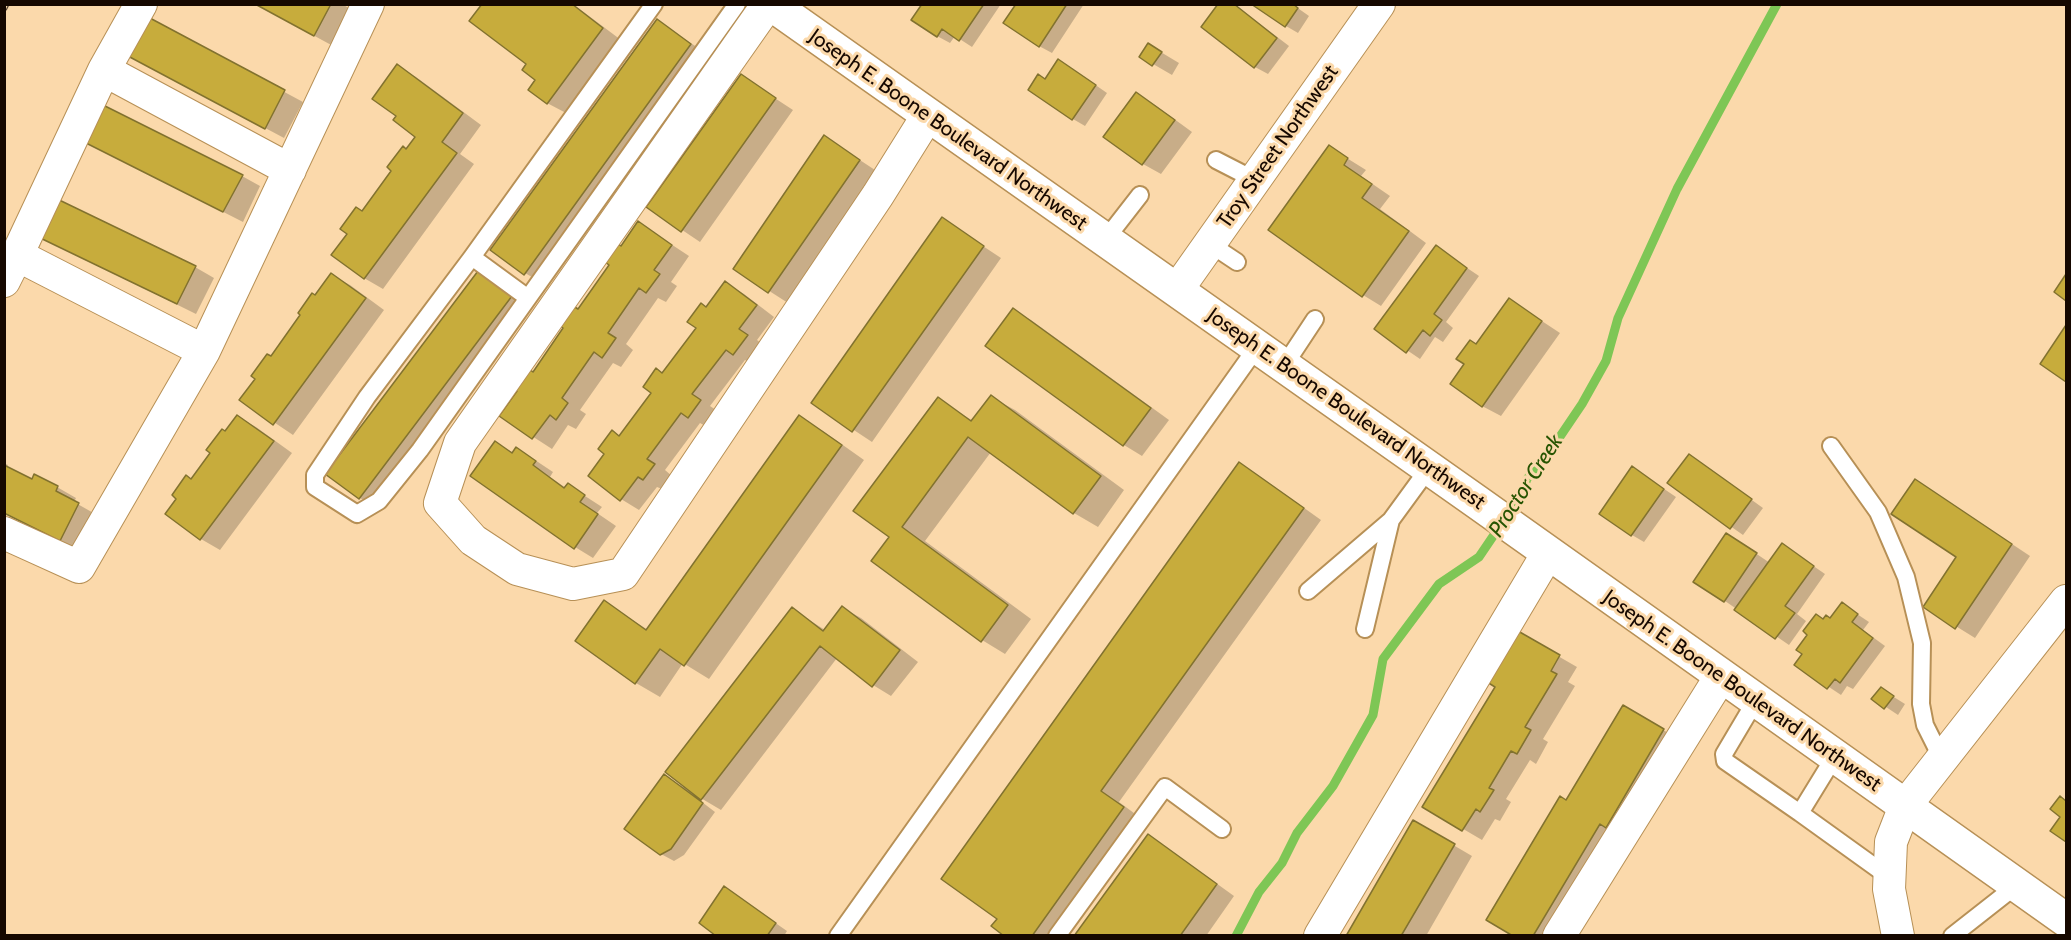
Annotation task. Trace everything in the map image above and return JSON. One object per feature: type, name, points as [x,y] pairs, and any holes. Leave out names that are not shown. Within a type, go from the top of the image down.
[{"type":"main road","name":"Joseph E. Boone Boulevard Northwest","points":[[769,4],[2067,920]]},
{"type":"street","points":[[141,4],[104,70],[11,268],[204,351]]},
{"type":"street","points":[[769,4],[460,442],[440,503],[473,540],[517,569],[573,584],[623,574],[878,195],[928,116]]},
{"type":"street","name":"Troy Street Northwest","points":[[1177,290],[1379,4]]},
{"type":"street","points":[[4,533],[79,567],[204,351],[290,170],[364,6]]},
{"type":"street","points":[[104,70],[290,170]]},
{"type":"street","points":[[1320,936],[1536,545]]},
{"type":"street","points":[[1898,936],[1889,889],[1889,877],[1891,842],[1905,806],[2067,601]]},
{"type":"street","points":[[1559,936],[1721,676]]},
{"type":"lane","points":[[654,4],[367,397],[315,475],[315,487],[357,514],[378,501],[420,450],[737,4]]},
{"type":"lane","points":[[1216,160],[1255,180]]},
{"type":"lane","points":[[1105,240],[1140,195]]},
{"type":"lane","points":[[1210,244],[1237,262]]},
{"type":"lane","points":[[471,257],[528,298]]},
{"type":"lane","points":[[1284,366],[1315,319]]},
{"type":"lane","points":[[838,936],[1257,347]]},
{"type":"lane","points":[[1831,446],[1878,512],[1906,577],[1922,643],[1921,704],[1924,725],[1942,759]]},
{"type":"lane","points":[[1308,591],[1391,520],[1429,468]]},
{"type":"lane","points":[[1365,629],[1391,520]]},
{"type":"lane","points":[[1756,700],[1724,754],[1725,761],[1889,877]]},
{"type":"lane","points":[[1800,813],[1835,756]]},
{"type":"lane","points":[[1057,936],[1166,787],[1222,829]]},
{"type":"lane","points":[[1953,936],[2017,885]]},
{"type":"building","points":[[255,4],[331,4],[314,36]]},
{"type":"building","points":[[482,4],[572,4],[603,28],[547,104],[528,90],[535,80],[522,70],[526,64],[469,21]]},
{"type":"building","points":[[922,4],[984,4],[959,41],[942,29],[937,37],[911,20]]},
{"type":"building","points":[[1016,4],[1067,4],[1039,47],[1003,23]]},
{"type":"building","points":[[1218,4],[1234,4],[1277,38],[1254,68],[1201,27]]},
{"type":"building","points":[[1251,4],[1293,4],[1298,8],[1285,27]]},
{"type":"building","points":[[148,17],[285,90],[265,129],[126,55]]},
{"type":"building","points":[[657,19],[691,44],[524,275],[490,250]]},
{"type":"building","points":[[1148,43],[1162,52],[1152,66],[1139,57]]},
{"type":"building","points":[[1058,59],[1096,85],[1072,120],[1028,90],[1038,74],[1045,79]]},
{"type":"building","points":[[397,64],[463,113],[442,142],[457,153],[364,279],[331,255],[347,234],[340,229],[356,207],[362,211],[391,171],[387,167],[403,146],[406,149],[415,137],[393,120],[396,116],[372,99]]},
{"type":"building","points":[[741,74],[776,98],[681,232],[646,207]]},
{"type":"building","points":[[1136,92],[1175,120],[1142,165],[1103,137]]},
{"type":"building","points":[[101,104],[243,175],[223,212],[82,141]]},
{"type":"building","points":[[824,135],[860,160],[768,293],[733,269]]},
{"type":"building","points":[[1329,145],[1348,158],[1344,165],[1372,184],[1362,198],[1409,231],[1362,297],[1268,230]]},
{"type":"building","points":[[53,197],[196,266],[177,304],[34,235]]},
{"type":"building","points":[[942,217],[984,246],[852,432],[811,403]]},
{"type":"building","points":[[638,221],[672,245],[654,270],[660,274],[646,293],[639,288],[608,333],[616,338],[602,358],[594,352],[562,398],[568,403],[556,420],[550,415],[532,439],[499,416],[517,391],[511,386],[525,366],[533,372],[563,328],[556,323],[570,304],[578,309],[609,265],[601,259],[614,241],[621,246]]},
{"type":"building","points":[[1436,245],[1467,268],[1434,314],[1442,320],[1430,336],[1423,330],[1406,353],[1374,329]]},
{"type":"building","points":[[478,271],[512,296],[359,499],[325,474]]},
{"type":"building","points":[[331,273],[366,298],[273,425],[239,400],[255,379],[251,376],[267,354],[271,356],[300,315],[298,313],[312,293],[315,295]]},
{"type":"building","points":[[2066,274],[2066,301],[2054,292]]},
{"type":"building","points":[[725,281],[757,305],[739,329],[748,335],[733,355],[726,350],[692,394],[701,400],[688,418],[681,413],[647,459],[655,464],[643,480],[638,477],[620,501],[588,476],[604,454],[598,449],[612,430],[619,436],[651,393],[643,387],[656,368],[662,373],[696,328],[687,322],[701,303],[706,307]]},
{"type":"building","points":[[1509,298],[1542,321],[1482,407],[1450,384],[1464,364],[1456,359],[1470,340],[1476,344]]},
{"type":"building","points":[[1013,308],[1151,408],[1123,446],[985,346]]},
{"type":"building","points":[[2066,325],[2066,382],[2040,364]]},
{"type":"building","points":[[991,395],[1101,476],[1073,514],[968,437],[902,527],[1008,605],[981,642],[871,561],[889,537],[853,511],[938,397],[971,421]]},
{"type":"building","points":[[237,415],[274,441],[200,540],[165,514],[176,499],[172,495],[186,475],[191,479],[210,453],[206,450],[222,429],[225,431]]},
{"type":"building","points":[[799,415],[842,445],[684,666],[660,649],[635,684],[575,641],[604,600],[646,630]]},
{"type":"building","points":[[495,441],[512,453],[516,447],[536,461],[533,465],[564,488],[568,483],[585,495],[580,502],[598,514],[574,549],[470,476]]},
{"type":"building","points":[[1689,454],[1752,499],[1730,529],[1667,483]]},
{"type":"building","points":[[1239,462],[1304,508],[1101,791],[1124,807],[1032,936],[1004,936],[991,926],[997,919],[941,879]]},
{"type":"building","points":[[4,465],[32,479],[34,474],[58,486],[56,491],[79,503],[60,541],[4,513]]},
{"type":"building","points":[[1632,466],[1664,489],[1631,536],[1599,514]]},
{"type":"building","points":[[1915,479],[2012,544],[1955,629],[1923,607],[1956,557],[1891,514]]},
{"type":"building","points":[[1726,533],[1757,553],[1724,602],[1693,582]]},
{"type":"building","points":[[1782,543],[1814,566],[1785,606],[1795,613],[1775,639],[1734,610]]},
{"type":"building","points":[[1842,602],[1858,614],[1852,622],[1873,638],[1840,683],[1835,679],[1827,689],[1794,665],[1802,654],[1796,650],[1807,635],[1803,631],[1816,614],[1823,619],[1826,615],[1830,618]]},
{"type":"building","points":[[842,606],[900,650],[872,687],[820,646],[701,800],[665,772],[792,607],[823,631]]},
{"type":"building","points":[[1518,631],[1560,655],[1551,671],[1557,674],[1525,727],[1531,730],[1517,754],[1511,751],[1489,788],[1494,790],[1480,812],[1476,809],[1462,831],[1422,807],[1495,687],[1487,682]]},
{"type":"building","points":[[1881,687],[1894,696],[1884,709],[1871,699]]},
{"type":"building","points":[[1623,705],[1664,729],[1606,828],[1600,824],[1533,936],[1513,936],[1486,920],[1560,796],[1566,800]]},
{"type":"building","points":[[664,774],[703,803],[671,849],[660,855],[624,829]]},
{"type":"building","points":[[2060,796],[2066,801],[2066,842],[2050,831],[2060,817],[2050,809]]},
{"type":"building","points":[[1413,820],[1455,844],[1401,936],[1346,936]]},
{"type":"building","points":[[1148,834],[1217,884],[1180,936],[1074,936]]},
{"type":"building","points":[[724,886],[776,923],[767,936],[716,936],[699,923]]},
{"type":"waterway","name":"Proctor Creek","points":[[1236,936],[1259,892],[1282,863],[1297,833],[1333,786],[1373,715],[1383,659],[1439,584],[1479,557],[1521,495],[1527,479],[1582,404],[1606,361],[1618,318],[1677,189],[1777,4]]},
{"type":"railway","points":[[4,8],[6,4]]}]
